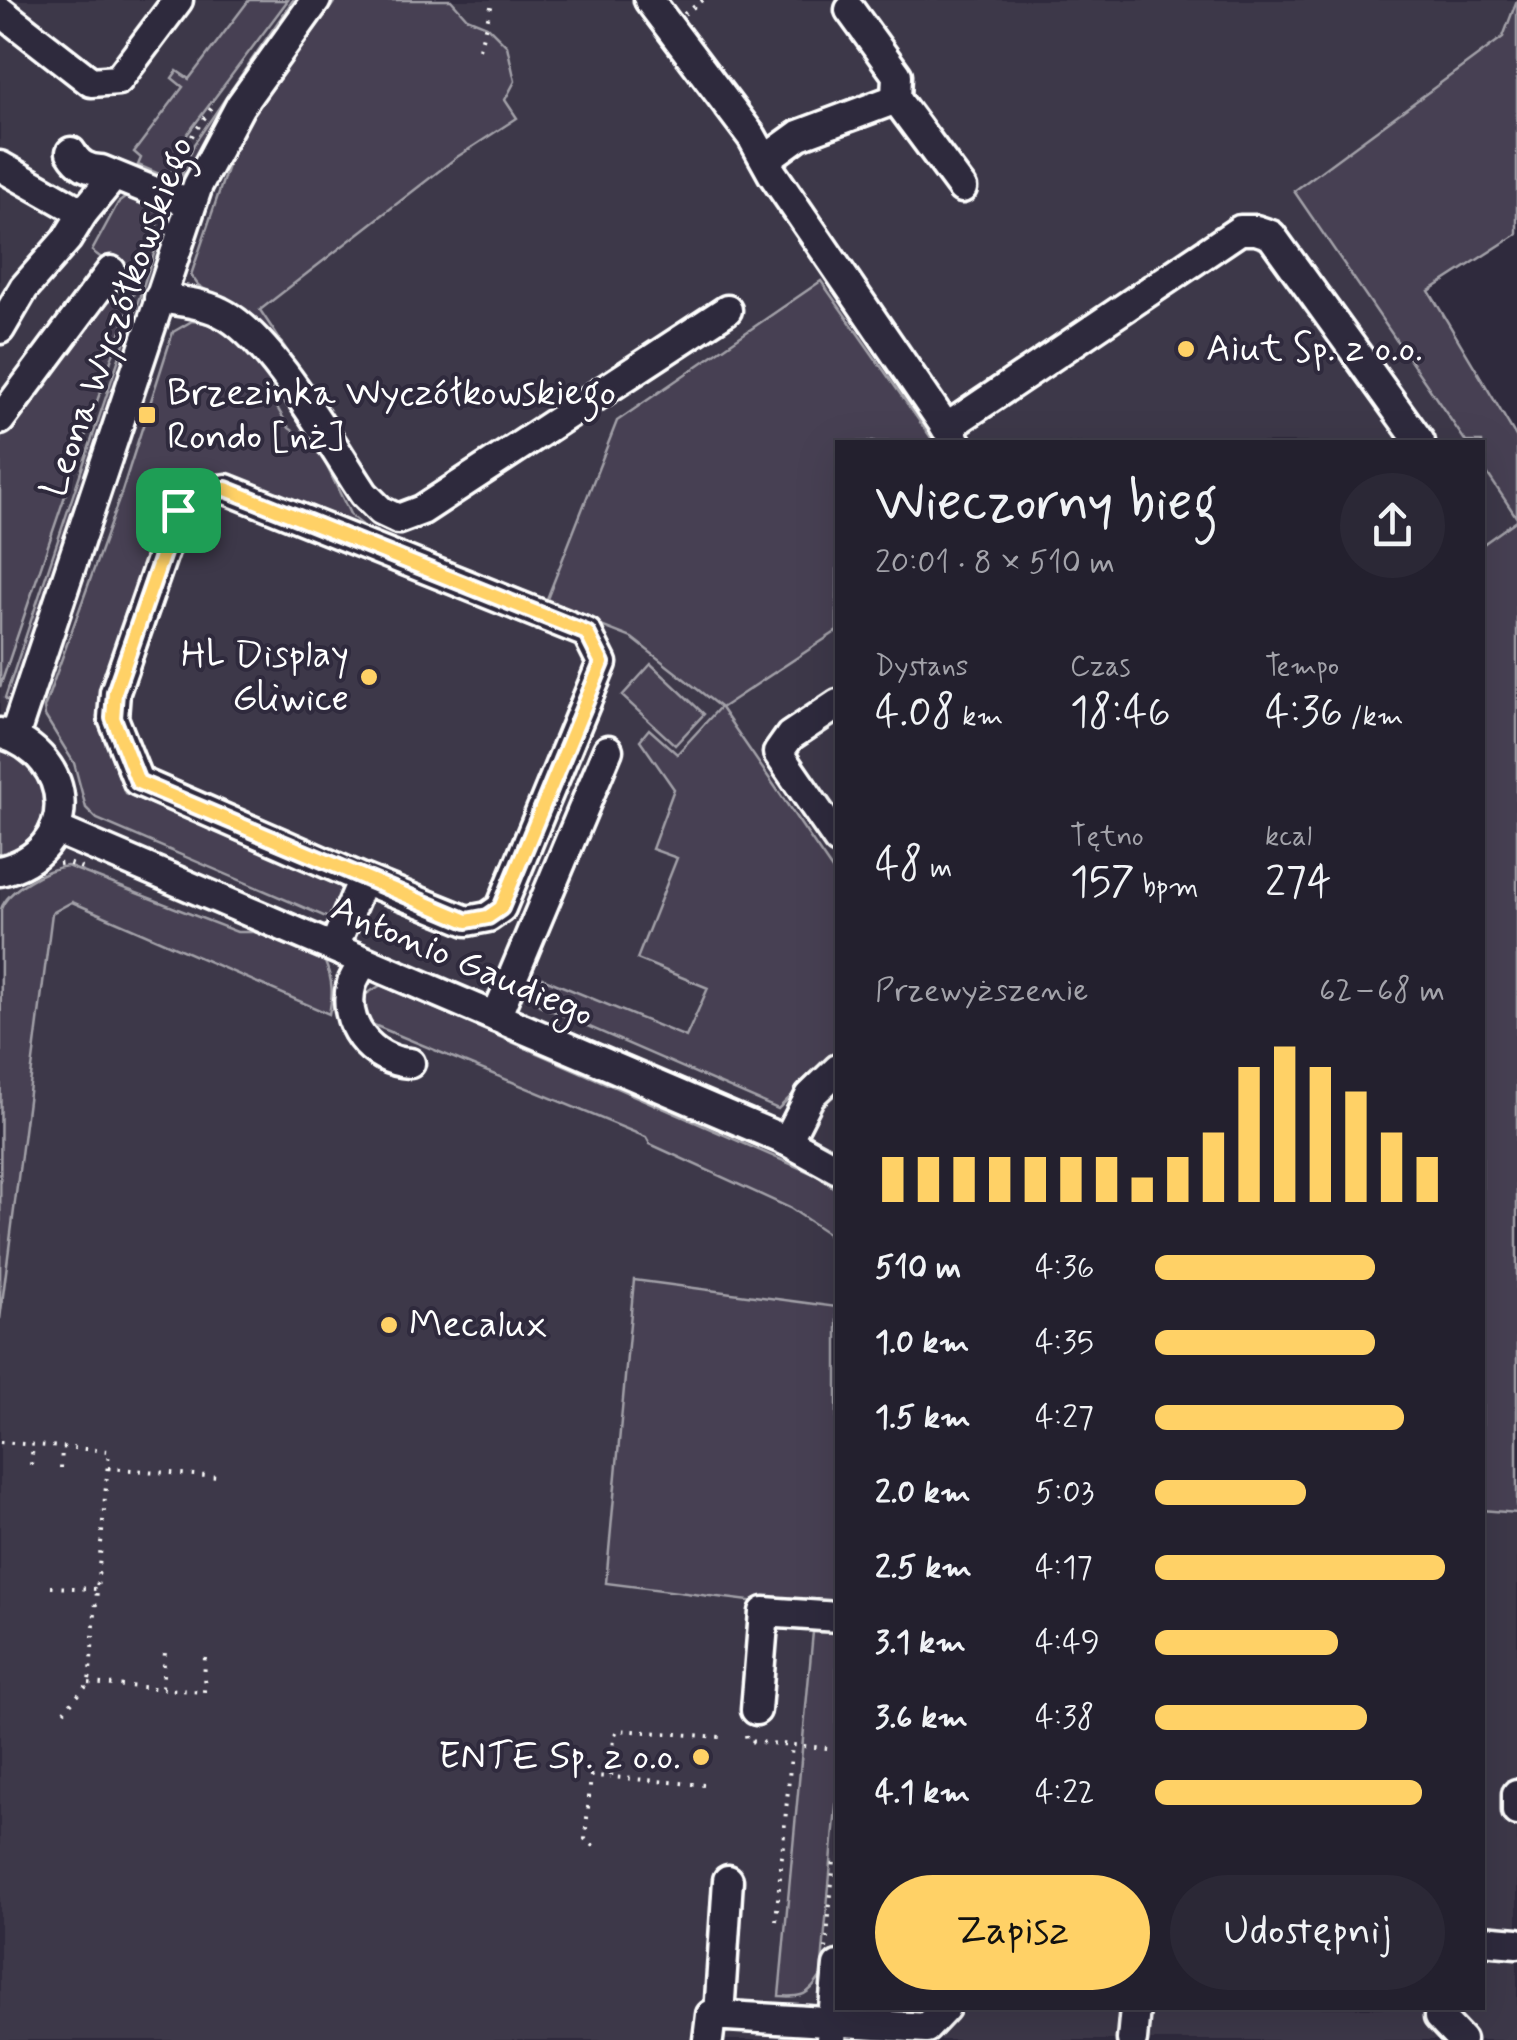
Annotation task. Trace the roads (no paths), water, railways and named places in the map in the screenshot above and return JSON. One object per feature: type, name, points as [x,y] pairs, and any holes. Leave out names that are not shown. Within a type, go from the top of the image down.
[{"type":"street","points":[[0,12],[92,82],[118,80],[178,0]]},
{"type":"street","name":"Leona Wyczółkowskiego","points":[[7,735],[192,202],[240,106],[316,0]]},
{"type":"street","points":[[649,0],[766,159],[951,435],[1240,230],[1256,230],[1271,235],[1419,440]]},
{"type":"street","points":[[850,10],[897,74],[896,99],[962,188]]},
{"type":"street","points":[[766,159],[799,135],[896,99]]},
{"type":"street","points":[[0,166],[82,213]]},
{"type":"street","points":[[0,329],[24,288],[68,239],[107,174],[192,202]]},
{"type":"street","points":[[0,420],[111,271]]},
{"type":"street","points":[[159,298],[219,311],[244,328],[279,369],[364,494],[381,511],[398,519],[422,510],[727,310]]},
{"type":"street","points":[[226,489],[587,633],[596,647],[602,663],[501,908],[488,917],[467,921],[363,879],[138,782],[113,718],[115,692],[178,510],[198,493],[226,489]]},
{"type":"street","points":[[835,706],[790,736],[778,753],[835,836]]},
{"type":"street","points":[[0,871],[20,865],[40,852],[55,829],[60,808],[55,778],[39,753],[7,735]]},
{"type":"street","points":[[496,1017],[608,750]]},
{"type":"street","name":"Antonio Gaudiego","points":[[55,829],[786,1141],[835,1167]]},
{"type":"street","points":[[334,947],[363,879]]},
{"type":"street","points":[[363,961],[351,986],[352,1016],[362,1041],[393,1062],[410,1063]]},
{"type":"street","points":[[786,1141],[810,1096],[835,1072]]},
{"type":"street","points":[[751,1722],[764,1612],[835,1618]]},
{"type":"street","points":[[1517,1794],[1517,1812]]},
{"type":"street","points":[[728,1880],[714,2028],[926,2028],[943,2010]]},
{"type":"street","points":[[1485,1940],[1517,1943]]},
{"type":"street","points":[[832,1958],[832,2031]]},
{"type":"street","points":[[1132,2040],[1136,2010]]},
{"type":"street","points":[[1440,2010],[1439,2017],[1461,2040]]},
{"type":"place","name":"Aiut Sp. z o.o.","points":[[1186,349]]},
{"type":"place","name":"Brzezinka Wyczółkowskiego Rondo [nż]","points":[[147,415]]},
{"type":"place","name":"HL Display Gliwice","points":[[369,677]]},
{"type":"place","name":"Mecalux","points":[[389,1325]]},
{"type":"place","name":"ENTE Sp. z o.o.","points":[[701,1757]]}]
